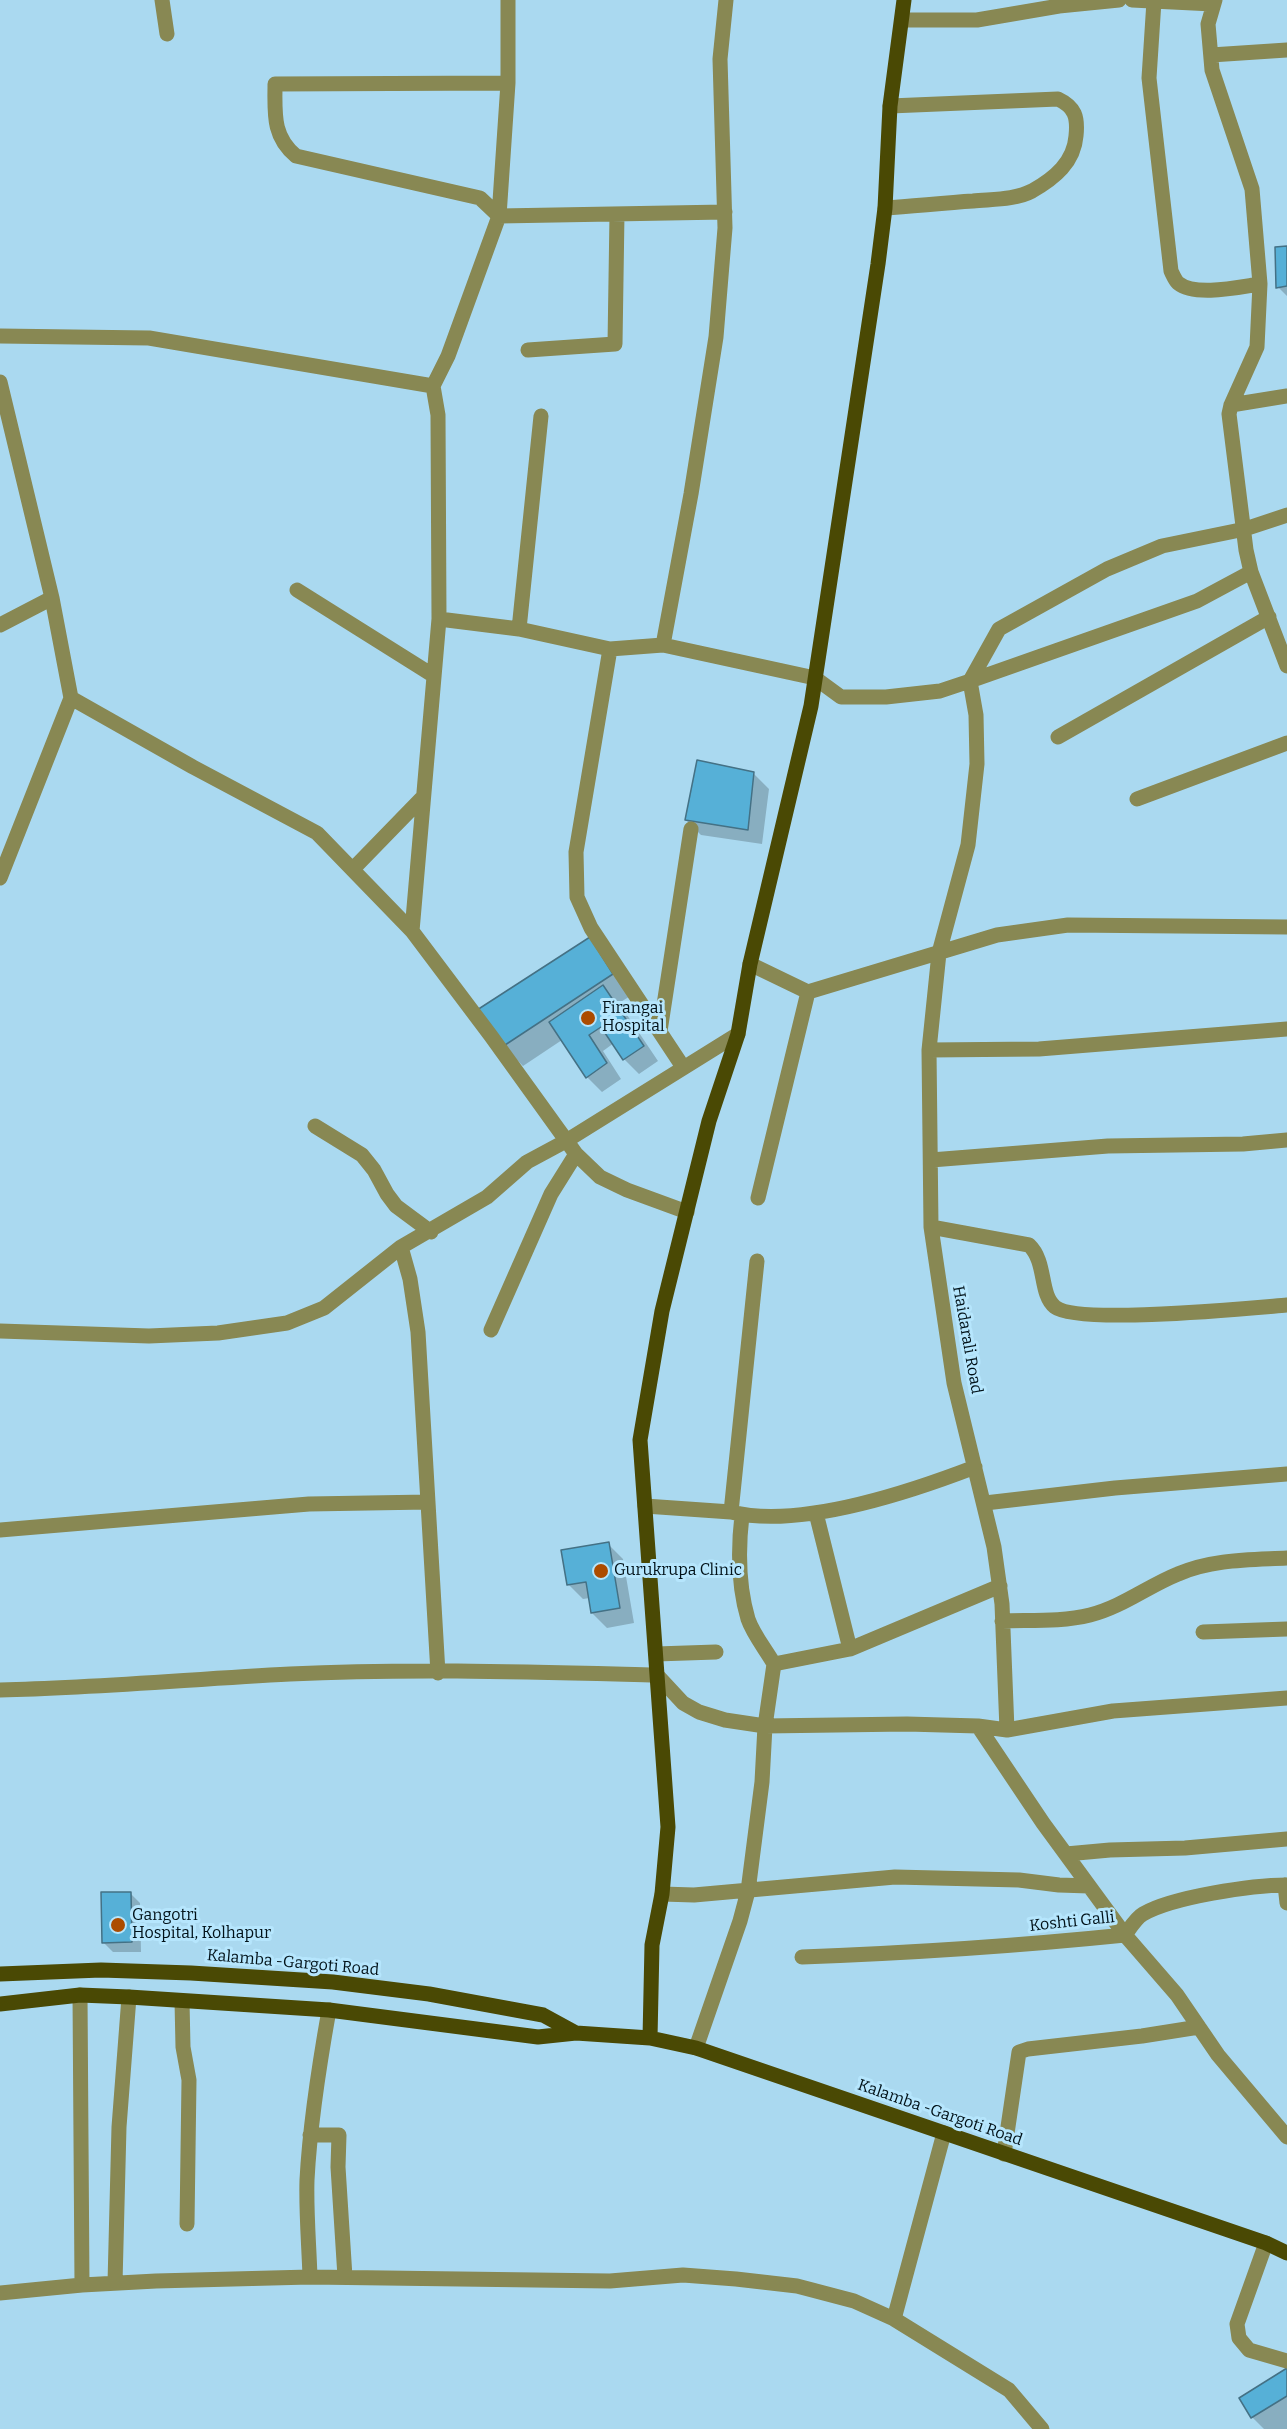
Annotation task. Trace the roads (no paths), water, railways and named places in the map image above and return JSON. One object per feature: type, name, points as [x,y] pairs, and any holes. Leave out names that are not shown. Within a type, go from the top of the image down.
[{"type":"main road","points":[[650,2038],[652,1945],[662,1894],[668,1827],[640,1440],[662,1311],[709,1121],[738,1034],[750,964],[811,706],[885,208],[890,106],[904,0]]},
{"type":"main road","name":"Kalamba -Gargoti Road","points":[[0,1974],[101,1970],[333,1982],[429,1994],[543,2015],[576,2033]]},
{"type":"main road","name":"Kalamba -Gargoti Road","points":[[0,2004],[80,1995],[129,1997],[329,2010],[538,2037],[576,2033],[650,2038],[696,2049],[1266,2243],[1287,2253]]},
{"type":"street","points":[[162,0],[168,34]]},
{"type":"street","points":[[412,931],[439,619],[438,415],[433,386],[448,356],[499,216],[508,83],[508,0]]},
{"type":"street","points":[[663,645],[691,494],[716,337],[724,212],[720,58],[726,0]]},
{"type":"street","points":[[902,20],[978,20],[1059,6],[1119,0]]},
{"type":"street","points":[[1132,0],[1214,2],[1208,24],[1212,70],[1252,189],[1260,284],[1257,347],[1230,405],[1229,414],[1251,572],[1287,666]]},
{"type":"street","points":[[1154,1],[1149,78],[1171,271],[1177,282],[1188,289],[1207,290],[1260,284]]},
{"type":"street","points":[[1211,55],[1287,50]]},
{"type":"street","points":[[508,83],[276,84],[275,118],[283,145],[296,156],[480,198],[499,216],[724,212]]},
{"type":"street","points":[[885,208],[1010,197],[1031,191],[1061,170],[1072,157],[1076,135],[1076,113],[1069,104],[1058,99],[890,106]]},
{"type":"street","points":[[528,350],[615,344],[617,214]]},
{"type":"street","points":[[0,336],[149,338],[433,386]]},
{"type":"street","points":[[0,382],[52,598],[71,698],[0,878]]},
{"type":"street","points":[[1230,405],[1287,396]]},
{"type":"street","points":[[519,628],[541,416]]},
{"type":"street","points":[[970,681],[999,629],[1107,569],[1162,546],[1245,529],[1287,515]]},
{"type":"street","points":[[439,619],[519,628],[610,648],[663,645],[815,678],[841,697],[886,697],[940,691],[970,681],[1197,601],[1251,572]]},
{"type":"street","points":[[297,590],[434,676]]},
{"type":"street","points":[[0,625],[52,598]]},
{"type":"street","points":[[1058,737],[1269,617]]},
{"type":"street","points":[[610,648],[576,852],[577,897],[591,928],[683,1067]]},
{"type":"street","name":"Haidarali Road","points":[[970,681],[976,715],[977,764],[968,845],[939,953],[929,1050],[931,1227],[954,1383],[985,1503],[1000,1586],[1007,1730]]},
{"type":"street","points":[[71,698],[193,767],[318,833],[412,931],[576,1154],[600,1177],[627,1190],[687,1212]]},
{"type":"street","points":[[1137,799],[1287,742]]},
{"type":"street","points":[[353,869],[423,796]]},
{"type":"street","points":[[660,1031],[691,829]]},
{"type":"street","points":[[750,964],[808,992],[997,935],[1068,925],[1287,927]]},
{"type":"street","points":[[758,1198],[808,992]]},
{"type":"street","points":[[929,1050],[1039,1049],[1287,1029]]},
{"type":"street","points":[[0,1331],[149,1336],[218,1333],[287,1323],[324,1308],[401,1247],[487,1197],[527,1162],[566,1141],[738,1034]]},
{"type":"street","points":[[315,1126],[362,1155],[396,1206],[430,1232]]},
{"type":"street","points":[[931,1160],[1108,1146],[1243,1144],[1287,1140]]},
{"type":"street","points":[[490,1330],[551,1194],[576,1154]]},
{"type":"street","points":[[931,1227],[1029,1245],[1039,1258],[1048,1298],[1052,1305],[1066,1312],[1143,1315],[1287,1305]]},
{"type":"street","points":[[401,1247],[410,1279],[417,1332],[438,1672]]},
{"type":"street","points":[[696,2049],[748,1891],[762,1782],[765,1726],[774,1664],[749,1621],[742,1589],[736,1513],[757,1261]]},
{"type":"street","points":[[645,1506],[736,1513],[816,1513],[918,1489],[975,1467]]},
{"type":"street","points":[[985,1503],[1115,1488],[1287,1474]]},
{"type":"street","points":[[0,1530],[309,1504],[428,1502]]},
{"type":"street","points":[[816,1513],[849,1649]]},
{"type":"street","points":[[1002,1621],[1070,1619],[1090,1615],[1112,1608],[1177,1574],[1198,1566],[1222,1561],[1287,1558]]},
{"type":"street","points":[[774,1664],[849,1649],[1000,1586]]},
{"type":"street","points":[[1203,1632],[1287,1629]]},
{"type":"street","points":[[656,1654],[716,1652]]},
{"type":"street","points":[[0,1690],[58,1689],[292,1674],[438,1672],[657,1675],[683,1703],[699,1712],[725,1720],[765,1726],[827,1724],[978,1726],[1007,1730],[1113,1710],[1287,1698]]},
{"type":"street","points":[[978,1726],[1125,1935],[1177,1995],[1218,2055],[1284,2129]]},
{"type":"street","points":[[1066,1854],[1185,1848],[1287,1839]]},
{"type":"street","points":[[662,1894],[694,1895],[895,1877],[1019,1880],[1059,1886],[1089,1886]]},
{"type":"street","name":"Koshti Galli","points":[[802,1957],[884,1954],[1125,1935],[1140,1915],[1165,1904],[1264,1885],[1286,1886]]},
{"type":"street","points":[[1286,1886],[1287,1903]]},
{"type":"street","points":[[80,1995],[82,2285]]},
{"type":"street","points":[[115,2283],[119,2127],[129,1997]]},
{"type":"street","points":[[182,2001],[183,2047],[189,2080],[188,2224]]},
{"type":"street","points":[[310,2277],[307,2183],[310,2135],[315,2084],[329,2010]]},
{"type":"street","points":[[1004,2154],[1019,2052],[1199,2027]]},
{"type":"street","points":[[894,2319],[944,2133]]},
{"type":"street","points":[[310,2135],[339,2135],[338,2167],[345,2277]]},
{"type":"street","points":[[1266,2243],[1237,2324],[1239,2338],[1249,2350],[1287,2361]]},
{"type":"street","points":[[0,2293],[115,2283],[310,2277],[540,2281],[610,2281],[683,2276],[736,2278],[797,2286],[854,2301],[894,2319],[1008,2390],[1042,2429]]},
{"type":"place","name":"Firangai Hospital","points":[[588,1018]]},
{"type":"place","name":"Gurukrupa Clinic","points":[[601,1571]]},
{"type":"place","name":"Gangotri Hospital, Kolhapur","points":[[118,1925]]}]
